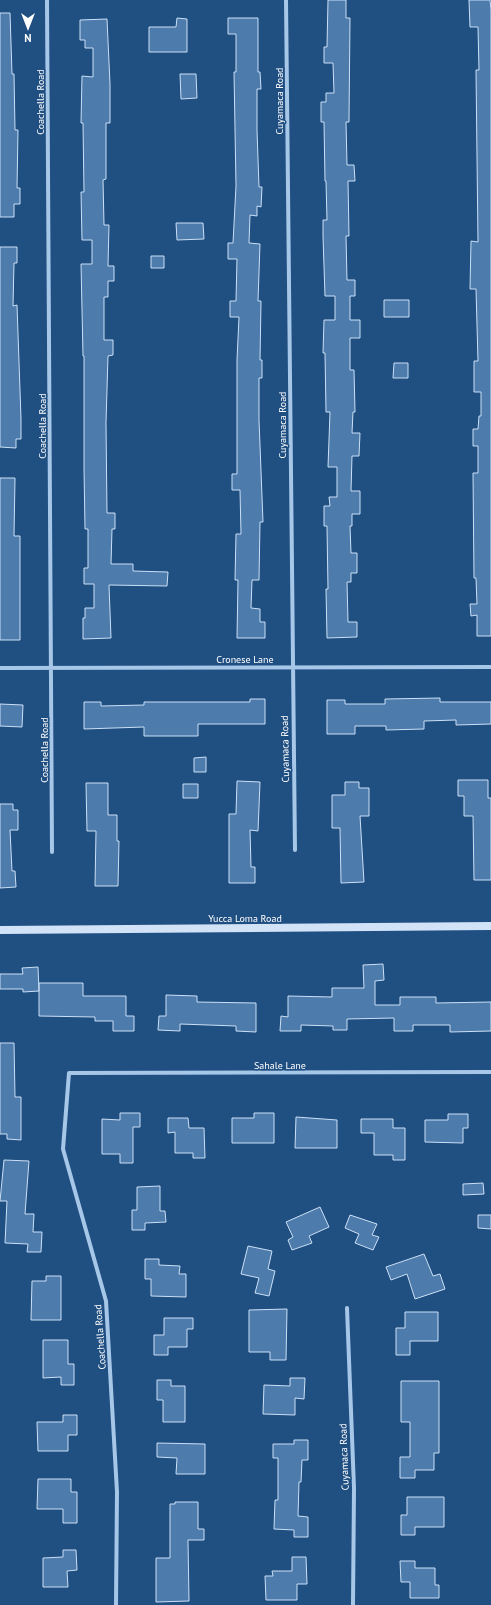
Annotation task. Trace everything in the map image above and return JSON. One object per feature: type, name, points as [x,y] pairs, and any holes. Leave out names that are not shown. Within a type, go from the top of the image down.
[{"type":"main road","name":"Yucca Loma Road","points":[[0,930],[491,926]]},
{"type":"street","name":"Coachella Road","points":[[47,0],[52,852]]},
{"type":"street","name":"Cuyamaca Road","points":[[286,0],[295,850]]},
{"type":"street","name":"Cronese Lane","points":[[0,668],[491,667]]},
{"type":"street","name":"Sahale Lane","points":[[69,1073],[491,1072]]},
{"type":"street","name":"Coachella Road","points":[[69,1073],[63,1149],[106,1301],[117,1492],[116,1605]]},
{"type":"street","name":"Cuyamaca Road","points":[[347,1308],[354,1488],[353,1605]]},
{"type":"building","points":[[328,0],[346,0],[346,18],[350,18],[349,122],[346,122],[347,165],[354,165],[355,181],[348,181],[349,236],[346,236],[347,280],[355,280],[355,296],[350,296],[350,320],[360,320],[360,338],[350,338],[350,370],[354,370],[355,412],[353,412],[352,433],[360,433],[359,456],[352,456],[351,491],[360,491],[360,514],[352,514],[352,526],[350,526],[351,553],[357,553],[357,573],[351,573],[351,582],[347,582],[348,622],[357,622],[357,637],[327,638],[327,526],[324,526],[324,506],[330,506],[329,497],[337,497],[337,467],[328,467],[330,412],[326,412],[325,353],[323,353],[324,320],[335,320],[335,296],[325,296],[323,236],[323,220],[327,220],[324,122],[321,122],[321,102],[326,102],[326,93],[334,93],[333,63],[324,63],[324,47],[327,47]]},
{"type":"building","points":[[469,0],[490,0],[491,10],[491,636],[477,636],[477,615],[471,616],[470,604],[477,604],[476,578],[474,578],[473,473],[478,473],[478,446],[473,446],[473,429],[478,429],[479,416],[481,416],[481,392],[474,392],[474,361],[478,361],[476,289],[470,289],[471,241],[478,242],[476,70],[479,70],[478,27],[470,27]]},
{"type":"building","points":[[0,13],[10,13],[12,74],[14,74],[15,130],[18,130],[17,188],[20,188],[20,204],[14,204],[14,217],[0,217]]},
{"type":"building","points":[[177,18],[187,19],[187,52],[149,52],[149,27],[176,27]]},
{"type":"building","points":[[228,18],[258,18],[258,72],[260,72],[261,89],[257,89],[257,130],[259,187],[262,187],[261,207],[257,206],[257,216],[250,215],[249,243],[260,244],[258,301],[261,301],[260,360],[262,360],[262,378],[259,378],[259,420],[263,522],[260,522],[259,580],[252,580],[251,608],[260,609],[260,622],[265,622],[265,638],[237,638],[238,580],[235,580],[236,534],[241,534],[240,490],[232,490],[232,474],[237,474],[237,360],[239,317],[230,317],[230,301],[236,301],[237,259],[228,259],[228,243],[233,243],[236,186],[234,72],[236,72],[236,34],[228,34]]},
{"type":"building","points":[[107,19],[110,123],[106,123],[106,179],[103,180],[104,225],[109,225],[108,266],[114,266],[114,281],[108,281],[108,297],[104,297],[104,340],[113,340],[113,355],[108,356],[106,423],[107,513],[115,513],[115,529],[112,529],[111,564],[133,564],[133,571],[168,572],[167,586],[109,585],[111,638],[83,639],[83,618],[85,618],[85,608],[94,608],[94,584],[84,584],[84,568],[88,568],[88,529],[85,529],[84,356],[81,264],[92,264],[92,240],[82,240],[81,192],[84,192],[83,123],[81,123],[82,76],[93,77],[93,48],[85,48],[85,40],[80,40],[80,20]]},
{"type":"building","points":[[180,74],[196,74],[197,98],[181,99]]},
{"type":"building","points":[[176,223],[203,223],[204,239],[177,240]]},
{"type":"building","points":[[0,247],[17,247],[17,263],[14,263],[13,306],[17,305],[21,439],[16,439],[16,448],[0,447]]},
{"type":"building","points":[[151,256],[164,256],[164,268],[151,268]]},
{"type":"building","points":[[384,300],[409,300],[409,317],[384,317]]},
{"type":"building","points":[[394,363],[408,363],[408,378],[393,378]]},
{"type":"building","points":[[0,478],[15,478],[14,536],[20,536],[20,640],[0,640]]},
{"type":"building","points":[[440,698],[440,702],[491,702],[491,724],[456,725],[456,720],[424,721],[424,729],[386,730],[386,726],[355,726],[355,734],[327,734],[327,700],[345,700],[345,704],[385,704],[385,699]]},
{"type":"building","points":[[250,699],[265,699],[265,724],[198,724],[198,736],[144,736],[144,727],[84,729],[84,702],[101,702],[101,706],[144,705],[144,702],[250,702]]},
{"type":"building","points":[[0,704],[23,705],[22,727],[0,726]]},
{"type":"building","points":[[206,757],[206,772],[194,772],[194,758]]},
{"type":"building","points":[[458,780],[488,780],[488,798],[491,798],[491,880],[474,880],[473,816],[464,816],[464,796],[458,796]]},
{"type":"building","points":[[237,781],[260,782],[258,831],[250,830],[251,867],[255,867],[255,883],[229,883],[229,814],[236,814]]},
{"type":"building","points":[[345,782],[359,782],[359,788],[369,788],[369,816],[360,816],[364,882],[341,883],[340,828],[332,828],[332,795],[345,795]]},
{"type":"building","points":[[86,783],[108,783],[108,815],[117,815],[117,841],[119,841],[118,886],[95,886],[96,831],[87,831]]},
{"type":"building","points":[[183,784],[198,784],[198,798],[183,798]]},
{"type":"building","points":[[0,804],[13,804],[13,810],[18,810],[18,830],[10,830],[12,871],[15,871],[16,887],[0,888]]},
{"type":"building","points":[[383,964],[384,980],[375,981],[375,1005],[400,1005],[400,997],[436,997],[436,1003],[491,1002],[491,1031],[450,1032],[450,1025],[413,1025],[413,1031],[394,1031],[394,1018],[347,1019],[347,1030],[333,1030],[333,1026],[301,1025],[301,1031],[280,1031],[281,1016],[288,1017],[288,996],[332,997],[332,988],[364,988],[363,965]]},
{"type":"building","points":[[38,967],[39,991],[23,992],[23,989],[0,989],[0,974],[23,974],[22,968]]},
{"type":"building","points":[[39,983],[83,983],[83,996],[126,996],[126,1016],[134,1016],[134,1031],[113,1031],[113,1021],[95,1021],[95,1017],[39,1016]]},
{"type":"building","points":[[166,995],[197,996],[197,1002],[256,1003],[256,1032],[236,1031],[236,1026],[180,1024],[180,1031],[158,1030],[159,1016],[166,1016]]},
{"type":"building","points":[[0,1043],[14,1043],[15,1097],[21,1097],[21,1140],[7,1139],[7,1134],[0,1134]]},
{"type":"building","points":[[120,1113],[140,1113],[140,1127],[133,1127],[133,1163],[120,1163],[120,1154],[102,1154],[102,1119],[120,1120]]},
{"type":"building","points":[[254,1113],[274,1113],[274,1143],[232,1143],[232,1118],[254,1118]]},
{"type":"building","points":[[448,1114],[468,1114],[468,1128],[463,1128],[463,1143],[425,1142],[425,1120],[448,1120]]},
{"type":"building","points":[[296,1117],[337,1120],[337,1148],[295,1148]]},
{"type":"building","points":[[168,1118],[188,1118],[189,1128],[204,1128],[205,1158],[193,1158],[193,1153],[175,1153],[175,1132],[168,1133]]},
{"type":"building","points":[[361,1119],[393,1119],[393,1128],[405,1128],[405,1160],[393,1160],[393,1155],[374,1155],[374,1133],[361,1133]]},
{"type":"building","points":[[4,1160],[29,1161],[25,1214],[34,1214],[33,1232],[42,1232],[41,1252],[27,1252],[28,1244],[5,1243],[7,1201],[0,1201]]},
{"type":"building","points":[[483,1183],[484,1194],[463,1195],[463,1184]]},
{"type":"building","points":[[160,1186],[160,1211],[165,1211],[166,1222],[145,1223],[145,1230],[132,1230],[132,1210],[137,1210],[137,1187]]},
{"type":"building","points":[[320,1207],[329,1227],[309,1236],[312,1243],[292,1250],[288,1240],[293,1237],[286,1222]]},
{"type":"building","points":[[350,1215],[377,1224],[372,1235],[379,1237],[373,1250],[355,1243],[359,1234],[345,1228]]},
{"type":"building","points":[[478,1215],[491,1215],[491,1229],[478,1228]]},
{"type":"building","points":[[248,1246],[272,1251],[268,1269],[275,1271],[269,1296],[255,1293],[259,1278],[241,1274]]},
{"type":"building","points":[[424,1254],[433,1276],[440,1274],[445,1289],[415,1299],[407,1274],[391,1280],[386,1267]]},
{"type":"building","points":[[145,1259],[159,1259],[159,1265],[180,1266],[179,1274],[186,1274],[186,1297],[151,1296],[151,1279],[145,1279]]},
{"type":"building","points":[[46,1276],[61,1276],[61,1320],[31,1320],[32,1281],[46,1281]]},
{"type":"building","points":[[287,1309],[286,1360],[270,1360],[270,1352],[249,1352],[249,1310]]},
{"type":"building","points":[[405,1312],[438,1312],[438,1341],[410,1341],[410,1355],[396,1355],[396,1328],[405,1328]]},
{"type":"building","points":[[164,1318],[193,1318],[193,1329],[187,1329],[187,1347],[168,1347],[168,1355],[154,1355],[154,1335],[164,1335]]},
{"type":"building","points":[[43,1340],[68,1340],[68,1364],[74,1364],[74,1385],[61,1385],[61,1377],[43,1378]]},
{"type":"building","points":[[290,1378],[305,1378],[304,1399],[295,1398],[295,1415],[263,1414],[264,1385],[290,1386]]},
{"type":"building","points":[[157,1380],[171,1380],[171,1386],[185,1386],[185,1422],[163,1422],[163,1400],[157,1400]]},
{"type":"building","points":[[401,1381],[439,1381],[439,1453],[434,1453],[434,1470],[415,1470],[415,1478],[400,1478],[400,1457],[410,1457],[410,1422],[401,1422]]},
{"type":"building","points":[[63,1415],[77,1415],[77,1435],[68,1435],[68,1451],[38,1451],[37,1422],[63,1422]]},
{"type":"building","points":[[294,1440],[308,1440],[308,1460],[302,1460],[301,1482],[299,1482],[298,1516],[308,1517],[308,1537],[294,1537],[294,1530],[274,1529],[275,1500],[278,1500],[278,1458],[273,1458],[273,1444],[294,1444]]},
{"type":"building","points":[[157,1443],[205,1444],[205,1474],[176,1474],[177,1458],[157,1457]]},
{"type":"building","points":[[38,1479],[71,1479],[71,1492],[77,1492],[77,1523],[63,1523],[63,1509],[37,1509]]},
{"type":"building","points":[[407,1497],[444,1497],[444,1527],[415,1527],[415,1535],[401,1535],[401,1515],[407,1515]]},
{"type":"building","points":[[175,1502],[198,1502],[198,1529],[204,1529],[204,1540],[188,1540],[189,1601],[156,1602],[156,1558],[170,1558],[170,1504],[175,1504]]},
{"type":"building","points":[[63,1550],[76,1550],[77,1570],[67,1571],[68,1587],[43,1587],[43,1558],[63,1557]]},
{"type":"building","points":[[292,1557],[306,1557],[307,1584],[297,1584],[297,1600],[266,1600],[265,1576],[273,1576],[272,1571],[292,1571]]},
{"type":"building","points":[[400,1561],[415,1561],[415,1568],[435,1568],[435,1585],[439,1585],[439,1598],[410,1598],[410,1582],[401,1582]]}]
